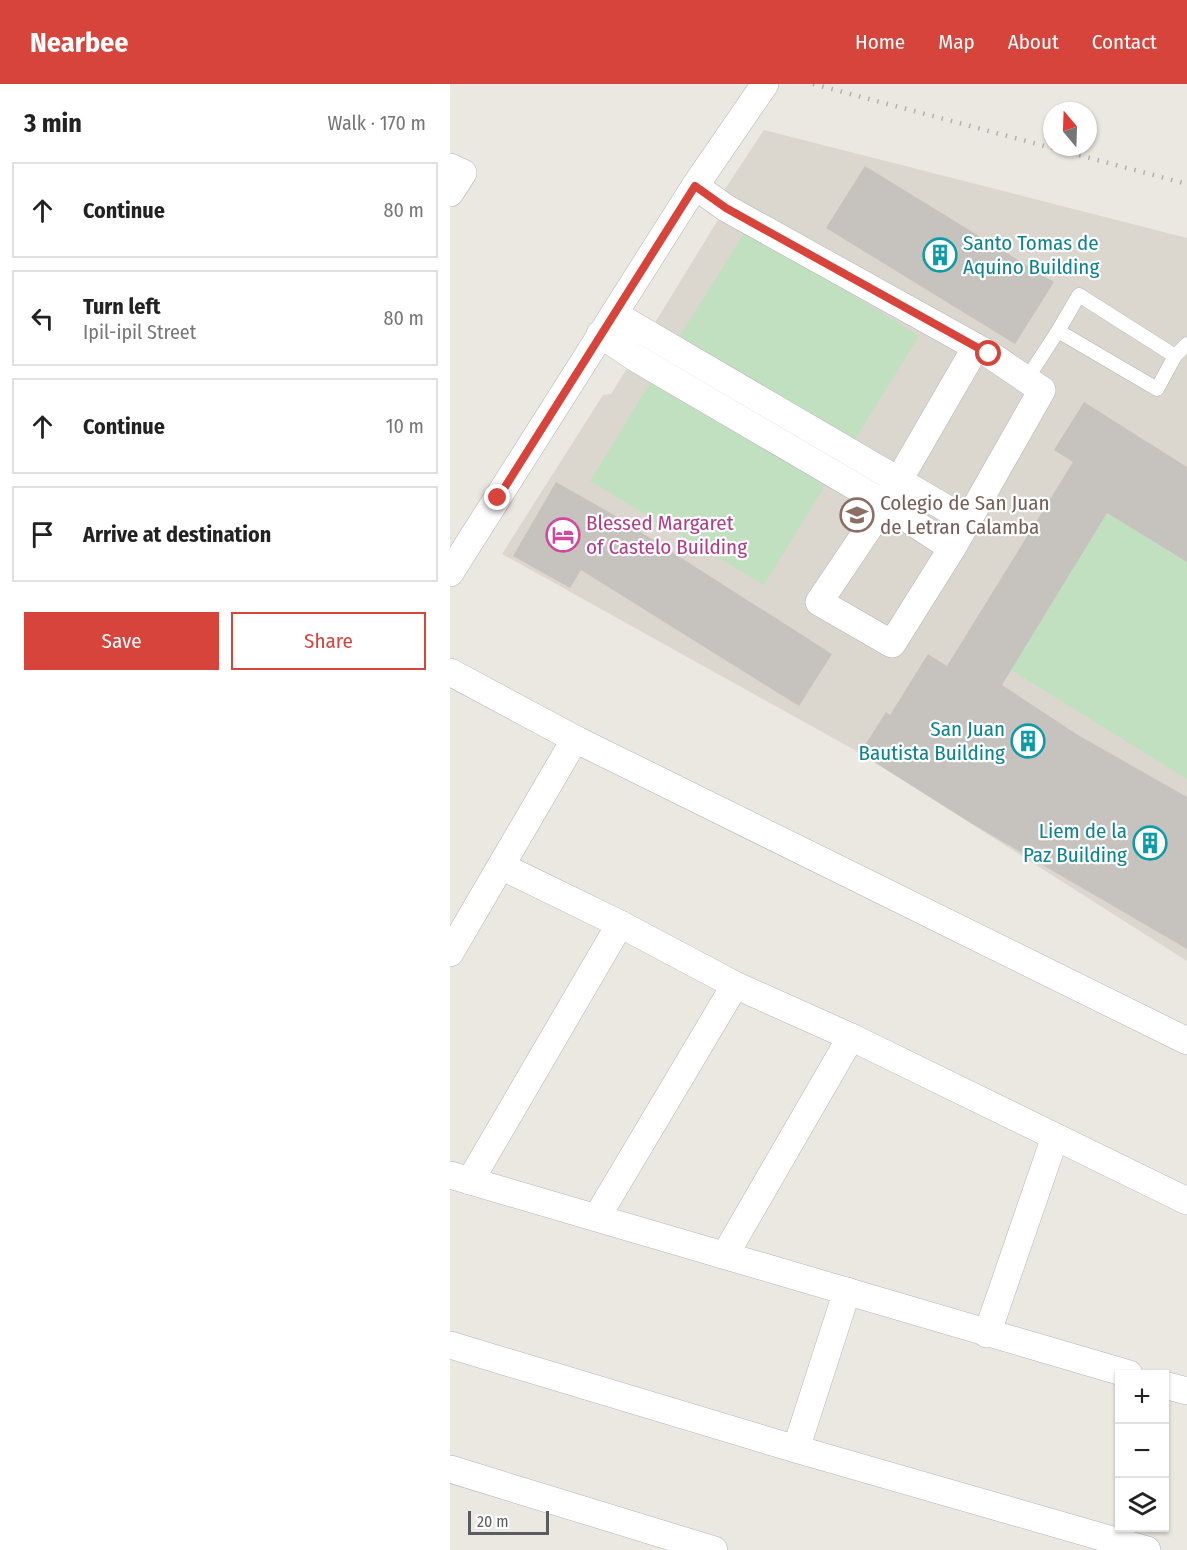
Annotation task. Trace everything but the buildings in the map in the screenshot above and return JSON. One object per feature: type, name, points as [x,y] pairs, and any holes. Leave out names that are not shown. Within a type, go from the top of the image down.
[{"type":"street","points":[[450,573],[695,186],[765,84]]},
{"type":"street","points":[[450,166],[463,173],[450,193]]},
{"type":"street","points":[[695,186],[726,208],[976,347],[1042,390],[952,548],[892,644],[819,602],[892,493],[976,347]]},
{"type":"street","points":[[607,324],[892,493],[966,520]]},
{"type":"street","points":[[892,493],[952,548]]},
{"type":"street","points":[[450,672],[575,739],[1187,1041]]},
{"type":"street","points":[[450,953],[575,739]]},
{"type":"street","points":[[501,866],[620,924],[735,985],[851,1038],[1187,1202]]},
{"type":"street","points":[[620,924],[460,1178],[1115,1370]]},
{"type":"street","points":[[597,1217],[735,985]]},
{"type":"street","points":[[725,1255],[851,1038]]},
{"type":"street","points":[[987,1334],[1055,1137]]},
{"type":"street","points":[[796,1449],[847,1291]]},
{"type":"street","points":[[450,1345],[796,1449],[1147,1550]]},
{"type":"street","points":[[1169,1386],[1187,1391]]},
{"type":"street","points":[[450,1469],[714,1550]]},
{"type":"lane","points":[[1026,380],[1079,295],[1175,356]]},
{"type":"lane","points":[[1058,331],[1156,389],[1175,356],[1187,344]]},
{"type":"shaded area","name":"Colegio de San Juan de Letran Calamba","points":[[764,130],[1187,238],[1187,961],[860,753],[502,554],[603,395],[611,394],[634,357],[732,197],[723,192]]},
{"type":"green space","points":[[747,229],[919,336],[852,444],[679,337]]},
{"type":"green space","points":[[655,375],[829,479],[764,585],[590,481]]},
{"type":"green space","points":[[1107,513],[1187,562],[1187,779],[1011,670]]},
{"type":"railway","points":[[813,84],[1187,184]]},
{"type":"place","name":"Santo Tomas de Aquino Building","points":[[940,255]]},
{"type":"place","name":"Colegio de San Juan de Letran Calamba","points":[[857,515]]},
{"type":"place","name":"Blessed Margaret of Castelo Building","points":[[563,535]]},
{"type":"place","name":"San Juan Bautista Building","points":[[1028,741]]},
{"type":"place","name":"Liem de la Paz Building","points":[[1150,843]]},
{"type":"route","points":[[498,498],[695,186],[726,208],[989,354]]}]
